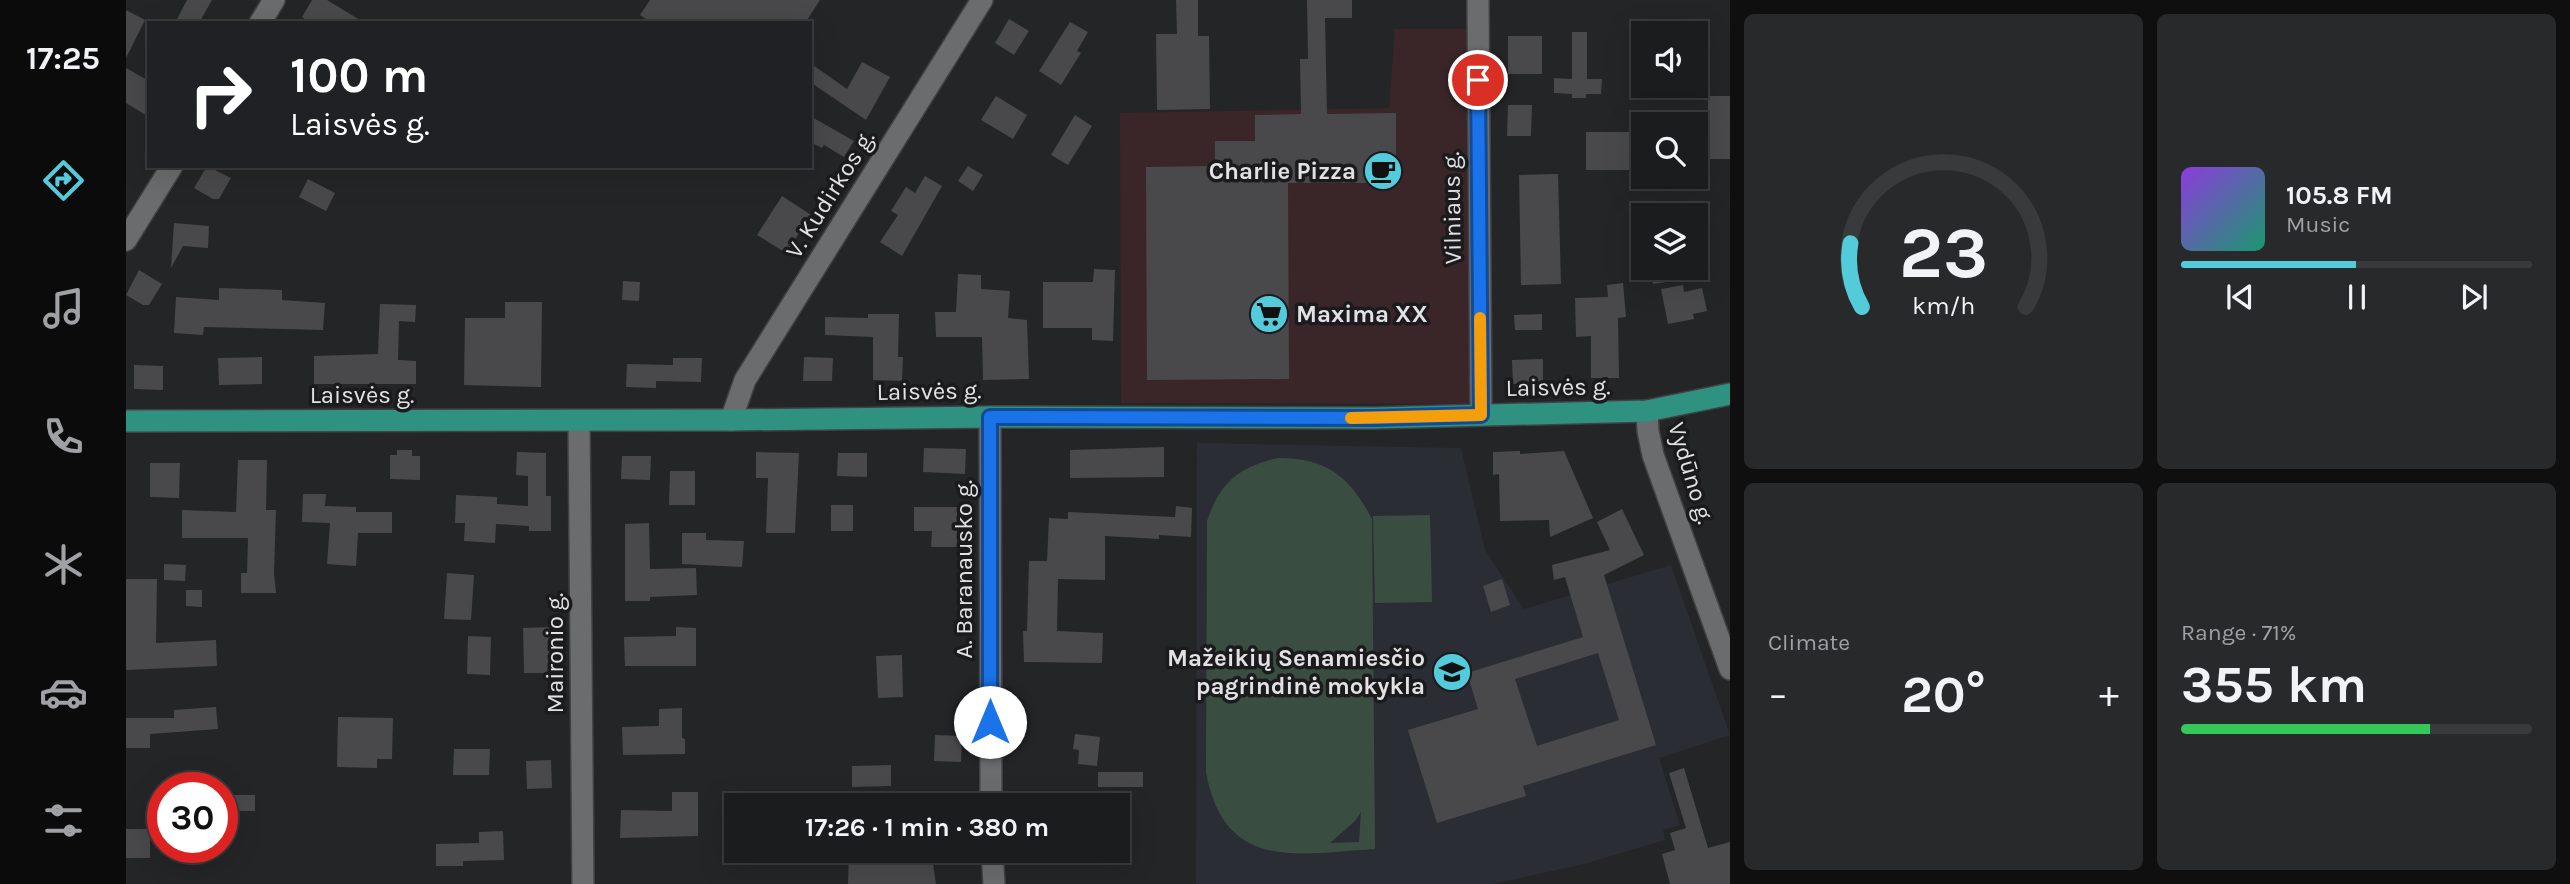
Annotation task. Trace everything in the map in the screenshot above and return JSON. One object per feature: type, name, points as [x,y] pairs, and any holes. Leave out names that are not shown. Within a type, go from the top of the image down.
[{"type":"main road","name":"Laisvės g.","points":[[126,421],[1374,418],[1647,411],[1730,394]]},
{"type":"street","points":[[261,21],[274,0]]},
{"type":"street","name":"V. Kudirkos g.","points":[[731,421],[745,380],[982,0]]},
{"type":"street","name":"Vilniaus g.","points":[[1478,0],[1481,415]]},
{"type":"street","points":[[126,240],[171,168]]},
{"type":"street","name":"Vydūno g.","points":[[1647,411],[1653,455],[1730,669]]},
{"type":"street","name":"A. Baranausko g.","points":[[990,417],[990,793]]},
{"type":"street","name":"Maironio g.","points":[[579,421],[583,884]]},
{"type":"street","points":[[993,863],[994,884]]},
{"type":"shaded area","points":[[1395,29],[1490,29],[1493,404],[1121,403],[1120,113],[1389,108]]},
{"type":"shaded area","name":"Mažeikių Senamiesčio pagrindinė mokykla","points":[[1197,443],[1461,448],[1485,550],[1524,609],[1671,565],[1730,735],[1659,758],[1680,825],[1663,830],[1665,840],[1584,864],[1493,884],[1196,884]]},
{"type":"green space","points":[[1278,458],[1295,459],[1323,466],[1346,481],[1372,519],[1375,849],[1318,853],[1268,850],[1247,842],[1229,827],[1215,804],[1206,772],[1207,521],[1225,486],[1242,472]],"holes":[[[1361,812],[1359,842],[1330,843],[1355,821]]]},
{"type":"green space","points":[[1430,515],[1432,602],[1375,603],[1373,516]]},
{"type":"building","points":[[187,0],[212,0],[200,21],[176,21]]},
{"type":"building","points":[[312,0],[327,0],[362,21],[308,21],[302,17]]},
{"type":"building","points":[[650,0],[820,0],[806,21],[649,21],[640,15]]},
{"type":"building","points":[[1176,0],[1198,0],[1198,36],[1209,36],[1210,109],[1157,110],[1156,34],[1177,34]]},
{"type":"building","points":[[1307,0],[1352,0],[1352,18],[1325,18],[1327,114],[1396,113],[1396,183],[1288,183],[1289,379],[1147,380],[1146,167],[1215,166],[1215,141],[1255,141],[1255,115],[1301,114],[1300,59],[1308,59]]},
{"type":"building","points":[[126,10],[145,20],[126,58]]},
{"type":"building","points":[[1009,19],[1029,31],[1014,55],[995,43]]},
{"type":"building","points":[[1070,22],[1088,32],[1077,51],[1081,53],[1061,85],[1039,71]]},
{"type":"building","points":[[1572,32],[1587,32],[1587,79],[1602,79],[1601,94],[1572,98],[1572,94],[1554,93],[1554,78],[1572,79]]},
{"type":"building","points":[[1508,36],[1542,36],[1542,74],[1508,74]]},
{"type":"building","points":[[862,62],[890,77],[866,120],[812,83],[812,64],[847,89]]},
{"type":"building","points":[[126,68],[147,80],[147,116],[126,103]]},
{"type":"building","points":[[996,96],[1027,115],[1013,139],[981,120]]},
{"type":"building","points":[[1730,96],[1730,159],[1708,159],[1708,98]]},
{"type":"building","points":[[1508,105],[1532,105],[1531,136],[1507,136]]},
{"type":"building","points":[[1075,115],[1092,126],[1068,165],[1051,155]]},
{"type":"building","points":[[812,117],[854,141],[844,157],[824,145],[822,148],[812,143]]},
{"type":"building","points":[[1586,132],[1631,132],[1631,170],[1586,170]]},
{"type":"building","points":[[968,166],[983,175],[973,191],[958,181]]},
{"type":"building","points":[[206,168],[231,178],[219,199],[213,199],[194,188]]},
{"type":"building","points":[[1558,174],[1561,284],[1521,285],[1519,175]]},
{"type":"building","points":[[925,176],[942,186],[902,256],[880,242],[898,215],[891,211],[906,187],[915,193]]},
{"type":"building","points":[[308,179],[335,193],[326,211],[299,197]]},
{"type":"building","points":[[782,196],[811,215],[786,253],[757,235]]},
{"type":"building","points":[[174,223],[209,226],[208,248],[183,246],[171,268]]},
{"type":"building","points":[[1094,269],[1115,270],[1113,341],[1092,340],[1092,328],[1043,328],[1043,282],[1093,282]]},
{"type":"building","points":[[139,270],[162,284],[149,305],[143,305],[126,295]]},
{"type":"building","points":[[958,274],[981,275],[981,289],[1010,291],[1008,318],[1027,320],[1029,379],[983,380],[982,337],[936,337],[935,312],[956,312]]},
{"type":"building","points":[[1652,280],[1672,280],[1672,281],[1653,284]]},
{"type":"building","points":[[623,281],[640,282],[639,301],[622,300]]},
{"type":"building","points":[[1623,283],[1626,317],[1618,318],[1619,378],[1591,378],[1591,336],[1576,337],[1575,298],[1608,297],[1607,285]]},
{"type":"building","points":[[1683,285],[1684,292],[1702,288],[1707,311],[1693,314],[1694,319],[1668,324],[1661,289]]},
{"type":"building","points":[[219,288],[282,290],[282,300],[325,303],[323,330],[204,327],[203,335],[174,333],[176,297],[219,300]]},
{"type":"building","points":[[505,302],[542,302],[541,387],[464,385],[465,318],[505,318]]},
{"type":"building","points":[[380,304],[416,305],[415,322],[399,321],[398,360],[416,361],[416,384],[314,384],[314,356],[378,354]]},
{"type":"building","points":[[868,314],[899,314],[898,357],[903,357],[902,381],[873,380],[873,337],[825,335],[825,317],[868,318]]},
{"type":"building","points":[[1542,314],[1542,330],[1515,330],[1514,315]]},
{"type":"building","points":[[262,357],[262,384],[219,385],[218,358]]},
{"type":"building","points":[[804,357],[833,358],[832,381],[803,381]]},
{"type":"building","points":[[673,358],[702,358],[701,382],[656,381],[656,388],[626,387],[627,364],[673,365]]},
{"type":"building","points":[[1543,359],[1543,383],[1513,384],[1512,360]]},
{"type":"building","points":[[134,365],[163,366],[163,390],[134,389]]},
{"type":"building","points":[[1164,447],[1164,477],[1070,478],[1070,450]]},
{"type":"building","points":[[924,448],[966,449],[965,474],[923,472]]},
{"type":"building","points":[[397,450],[412,450],[412,456],[420,456],[420,480],[390,479],[390,455],[397,455]]},
{"type":"building","points":[[1520,451],[1520,454],[1564,451],[1593,518],[1550,537],[1549,520],[1500,521],[1499,474],[1493,475],[1493,452]]},
{"type":"building","points":[[517,452],[546,453],[546,496],[551,496],[551,531],[529,531],[529,526],[496,524],[495,543],[464,541],[465,523],[455,523],[456,495],[497,497],[497,504],[528,506],[528,476],[516,475]]},
{"type":"building","points":[[756,452],[799,453],[795,533],[766,533],[768,478],[756,478]]},
{"type":"building","points":[[838,453],[867,453],[867,477],[837,476]]},
{"type":"building","points":[[622,456],[651,456],[650,480],[621,479]]},
{"type":"building","points":[[238,460],[267,460],[266,510],[276,510],[276,593],[241,593],[241,573],[247,573],[248,538],[182,538],[182,510],[236,512]]},
{"type":"building","points":[[150,463],[180,463],[179,498],[150,497]]},
{"type":"building","points":[[670,471],[695,471],[695,505],[669,505]]},
{"type":"building","points":[[303,494],[326,494],[325,506],[356,507],[356,512],[392,512],[392,533],[358,533],[356,566],[327,564],[330,523],[302,522]]},
{"type":"building","points":[[831,505],[853,505],[853,531],[831,531]]},
{"type":"building","points":[[1176,506],[1192,508],[1191,537],[1159,535],[1159,539],[1105,536],[1105,580],[1058,579],[1057,631],[1103,633],[1102,663],[1024,662],[1023,631],[1027,631],[1029,561],[1047,561],[1049,518],[1068,519],[1068,512],[1175,517]]},
{"type":"building","points":[[914,507],[957,507],[957,547],[931,547],[932,531],[914,531]]},
{"type":"building","points":[[1622,509],[1644,555],[1604,575],[1656,745],[1523,786],[1526,796],[1437,823],[1408,730],[1478,709],[1467,673],[1583,637],[1565,577],[1554,580],[1552,565],[1610,550],[1597,522]],"holes":[[[1598,653],[1619,720],[1537,746],[1515,679]]]},
{"type":"building","points":[[649,523],[650,569],[696,568],[697,595],[625,601],[625,524]]},
{"type":"building","points":[[682,533],[706,533],[706,540],[744,541],[742,567],[682,564]]},
{"type":"building","points":[[164,564],[186,565],[185,581],[164,580]]},
{"type":"building","points":[[447,573],[474,575],[471,620],[444,619]]},
{"type":"building","points":[[126,579],[157,579],[156,643],[216,640],[217,666],[126,670]]},
{"type":"building","points":[[1502,579],[1510,605],[1491,612],[1483,586]]},
{"type":"building","points":[[186,590],[202,590],[202,607],[186,606]]},
{"type":"building","points":[[552,627],[552,673],[524,673],[523,628]]},
{"type":"building","points":[[676,627],[696,628],[696,666],[625,666],[624,637],[676,636]]},
{"type":"building","points":[[468,636],[491,637],[490,675],[467,674]]},
{"type":"building","points":[[902,655],[903,697],[878,698],[876,656]]},
{"type":"building","points":[[216,707],[218,729],[150,734],[150,748],[126,748],[126,718],[174,718],[174,710]]},
{"type":"building","points":[[682,708],[685,754],[623,755],[622,727],[659,726],[659,709]]},
{"type":"building","points":[[338,717],[393,718],[392,759],[377,759],[377,768],[337,767]]},
{"type":"building","points":[[1075,734],[1100,737],[1097,766],[1078,764],[1079,750],[1073,749]]},
{"type":"building","points":[[935,735],[962,736],[961,762],[934,761]]},
{"type":"building","points":[[454,749],[490,749],[489,775],[453,775]]},
{"type":"building","points":[[551,760],[552,788],[527,789],[526,761]]},
{"type":"building","points":[[891,765],[891,786],[852,787],[852,766]]},
{"type":"building","points":[[1684,768],[1708,848],[1730,842],[1730,884],[1670,884],[1662,854],[1675,850],[1670,833],[1686,828],[1669,773]]},
{"type":"building","points":[[1098,772],[1143,772],[1143,787],[1098,787]]},
{"type":"building","points":[[672,792],[698,792],[698,836],[620,838],[621,810],[672,811]]},
{"type":"building","points":[[238,795],[255,795],[255,811],[238,811]]},
{"type":"building","points":[[126,829],[147,829],[147,858],[126,858]]},
{"type":"building","points":[[503,831],[504,860],[463,861],[463,866],[436,866],[436,844],[479,843],[479,832]]},
{"type":"building","points":[[849,863],[933,863],[936,884],[848,884]]},
{"type":"slow traffic","points":[[1351,418],[1481,415],[1480,318]]},
{"type":"place","name":"Charlie Pizza","points":[[1383,171]]},
{"type":"place","name":"Maxima XX","points":[[1269,314]]},
{"type":"place","name":"Mažeikių Senamiesčio pagrindinė mokykla","points":[[1452,672]]},
{"type":"route","points":[[990,722],[990,417],[1374,418],[1481,415],[1478,80]]}]
